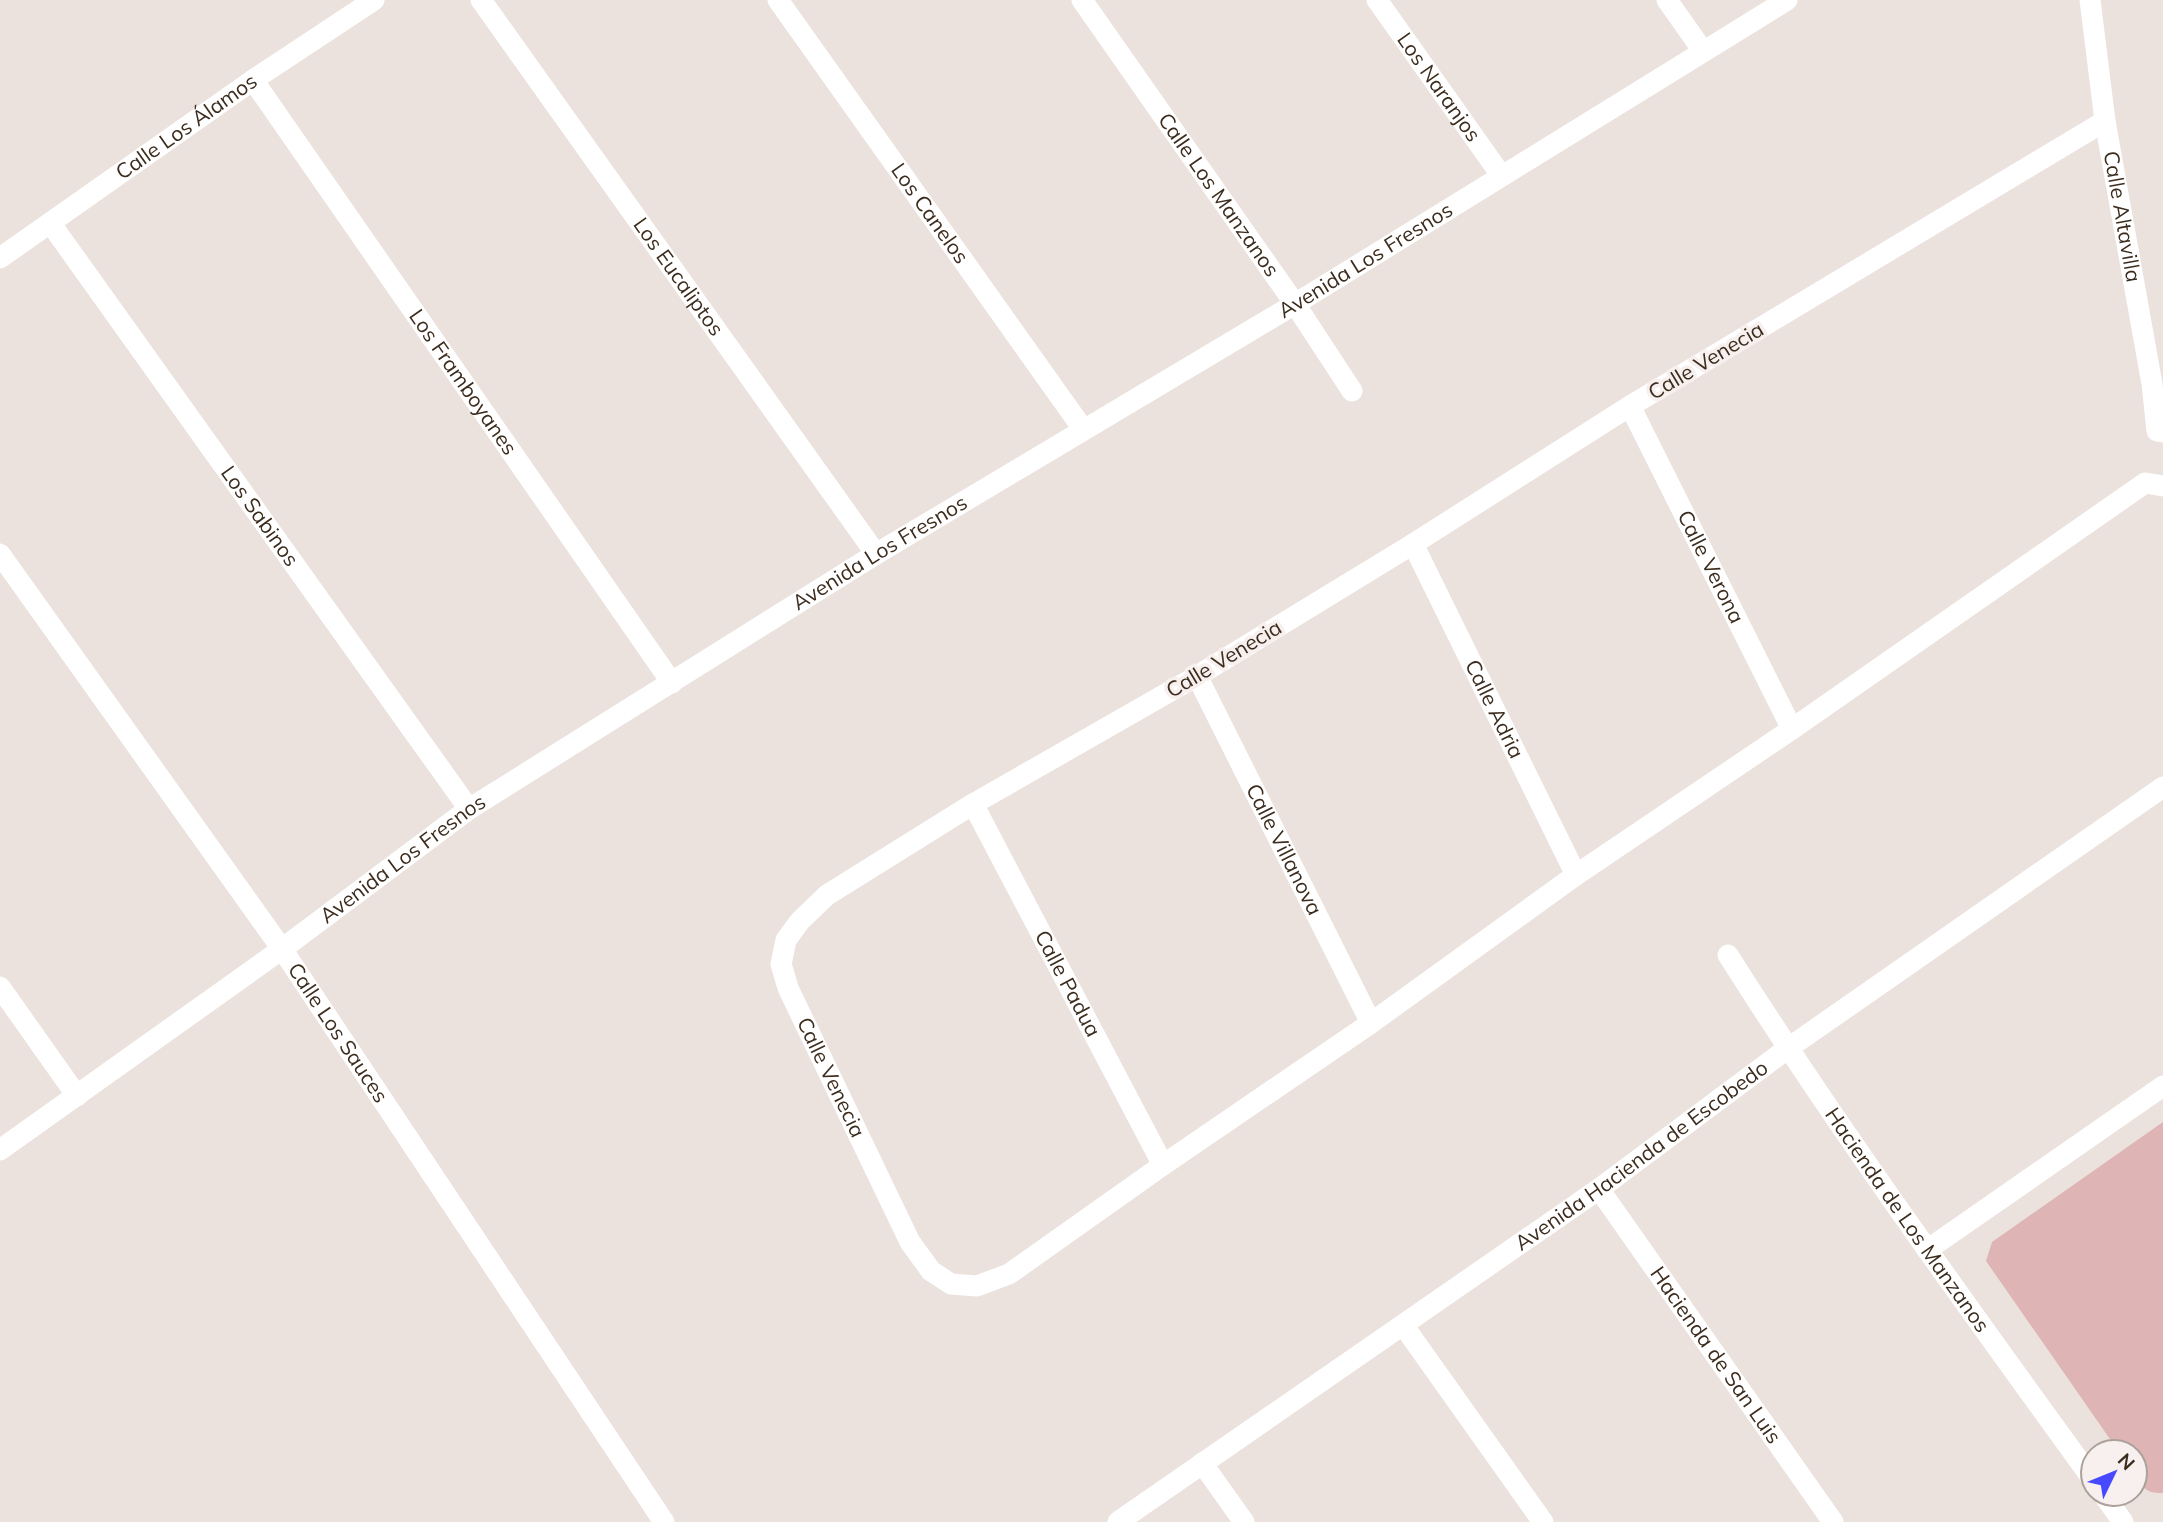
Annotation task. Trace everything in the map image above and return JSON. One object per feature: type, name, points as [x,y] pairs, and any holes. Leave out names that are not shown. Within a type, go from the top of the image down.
[{"type":"street","name":"Calle Los Álamos","points":[[0,258],[253,80],[374,0]]},
{"type":"street","name":"Los Eucaliptos","points":[[481,0],[876,554]]},
{"type":"street","name":"Los Canelos","points":[[778,0],[1083,429]]},
{"type":"street","name":"Calle Los Manzanos","points":[[1082,0],[1295,304],[1352,391]]},
{"type":"street","name":"Los Naranjos","points":[[1377,0],[1501,175]]},
{"type":"street","points":[[1667,0],[1703,51]]},
{"type":"street","name":"Avenida Los Fresnos","points":[[0,1150],[282,949],[470,809],[876,554],[1295,304],[1787,0]]},
{"type":"street","name":"Calle Altavilla","points":[[2090,0],[2105,121],[2160,431]]},
{"type":"street","name":"Los Framboyanes","points":[[253,80],[671,683]]},
{"type":"street","name":"Calle Venecia","points":[[2105,121],[1630,406],[1413,544],[1197,676],[973,804],[827,895],[800,921],[786,940],[781,964],[788,988],[910,1242],[931,1271],[951,1284],[976,1286],[1009,1274],[1371,1023],[1576,875],[1792,729],[2145,483],[2163,486]]},
{"type":"street","name":"Los Sabinos","points":[[51,224],[470,809]]},
{"type":"street","name":"Calle Verona","points":[[1630,406],[1792,729]]},
{"type":"street","name":"Calle Adria","points":[[1413,544],[1576,875]]},
{"type":"street","name":"Calle Los Sauces","points":[[0,554],[282,949],[664,1522]]},
{"type":"street","name":"Calle Villanova","points":[[1197,676],[1371,1023]]},
{"type":"street","name":"Avenida Hacienda de Escobedo","points":[[1118,1522],[1599,1189],[1787,1049],[2163,788]]},
{"type":"street","name":"Calle Padua","points":[[973,804],[1163,1165]]},
{"type":"street","name":"Hacienda de Los Manzanos","points":[[1728,955],[1787,1049],[1927,1250],[2079,1461]]},
{"type":"street","points":[[0,987],[77,1097]]},
{"type":"street","points":[[1927,1250],[2163,1086]]},
{"type":"street","name":"Hacienda de San Luis","points":[[1599,1189],[1833,1522]]},
{"type":"street","points":[[1403,1325],[1542,1522]]},
{"type":"street","points":[[1202,1463],[1244,1522]]},
{"type":"shaded area","points":[[2163,1122],[2163,1493],[2149,1490],[2149,1438],[2109,1438],[1986,1261],[1992,1242]]}]
